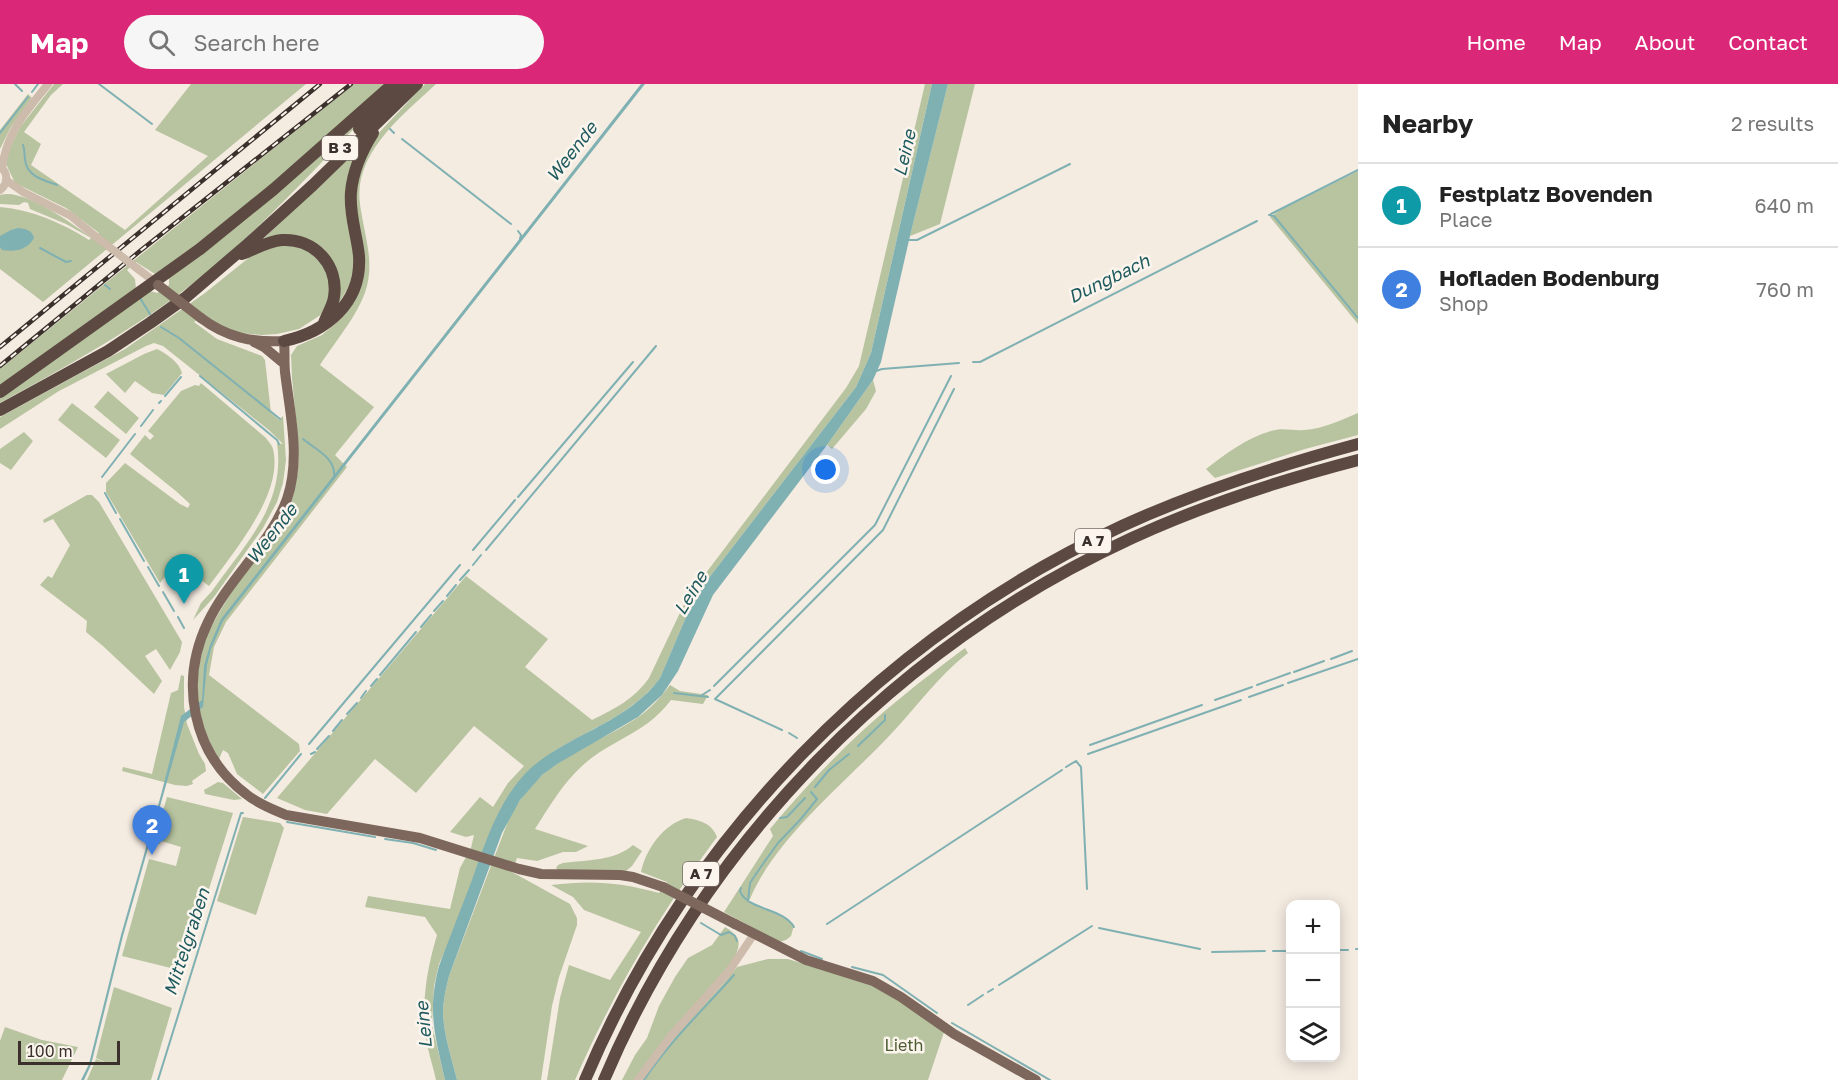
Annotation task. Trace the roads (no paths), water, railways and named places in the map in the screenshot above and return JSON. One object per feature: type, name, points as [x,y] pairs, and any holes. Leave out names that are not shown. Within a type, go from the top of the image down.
[{"type":"highway","points":[[0,392],[157,283],[274,189],[393,84]]},
{"type":"highway","name":"B 3","points":[[279,215],[321,167],[404,84]]},
{"type":"highway","name":"B 3","points":[[0,410],[108,351],[162,315],[233,258],[313,185],[417,84]]},
{"type":"highway","points":[[282,341],[311,333],[322,327],[339,312],[355,286],[359,257],[351,208],[350,194],[353,174],[362,151],[384,117]]},
{"type":"highway","points":[[233,258],[283,240],[300,242],[315,249],[327,261],[334,278],[335,293],[332,306],[322,327]]},
{"type":"highway","name":"A 7","points":[[585,1080],[645,962],[677,909],[712,859],[792,764],[883,678],[933,639],[985,603],[1093,540],[1148,514],[1205,492],[1289,463],[1358,444]]},
{"type":"highway","name":"A 7","points":[[603,1080],[655,976],[690,918],[725,869],[762,821],[802,776],[893,690],[993,616],[1102,552],[1214,504],[1358,460]]},
{"type":"main road","points":[[157,283],[201,318],[225,333],[251,340],[282,341],[294,453],[294,468],[287,499],[273,526],[222,597],[208,622],[193,668],[192,693],[196,721],[204,742],[221,772],[247,795],[266,807],[286,815],[405,835],[542,874],[620,875],[663,887],[806,960],[861,976],[879,984],[954,1034],[1036,1080]]},
{"type":"main road","points":[[251,340],[264,347],[283,366]]},
{"type":"street","points":[[48,84],[19,122],[2,152],[1,167],[6,175],[3,186],[23,192],[71,216],[157,283]]},
{"type":"street","points":[[638,1080],[670,1037],[729,971],[754,934]]},
{"type":"water","points":[[641,84],[645,84],[223,621],[207,665],[203,707],[184,722],[123,936],[91,1065],[84,1080],[81,1080],[89,1064],[121,935],[181,716],[202,700],[204,666],[221,619]]},
{"type":"water","points":[[932,84],[948,84],[881,362],[873,380],[827,445],[713,595],[678,671],[662,695],[638,717],[542,775],[520,800],[502,833],[449,976],[443,1014],[457,1080],[445,1080],[434,1023],[435,982],[495,819],[511,791],[532,767],[564,745],[632,706],[660,678],[695,596],[856,387],[871,353]]},
{"type":"water","points":[[18,228],[26,229],[32,233],[34,238],[21,249],[2,250],[0,236]]},
{"type":"waterway","points":[[15,84],[22,91]]},
{"type":"waterway","points":[[32,92],[38,84]]},
{"type":"waterway","points":[[99,84],[152,124]]},
{"type":"waterway","points":[[0,133],[28,97]]},
{"type":"waterway","points":[[390,129],[394,133]]},
{"type":"waterway","points":[[402,139],[511,224]]},
{"type":"waterway","points":[[23,145],[28,170],[57,185]]},
{"type":"waterway","points":[[908,240],[917,240],[1070,164]]},
{"type":"waterway","points":[[1271,214],[1358,170]]},
{"type":"waterway","name":"Dungbach","points":[[1269,215],[1274,216],[1358,318]]},
{"type":"waterway","name":"Dungbach","points":[[973,362],[980,362],[1257,221]]},
{"type":"waterway","name":"Weende","points":[[518,231],[521,235],[520,239]]},
{"type":"waterway","points":[[40,248],[66,262],[71,261]]},
{"type":"waterway","points":[[105,285],[110,289]]},
{"type":"waterway","points":[[140,298],[150,314]]},
{"type":"waterway","points":[[161,327],[179,338],[280,419]]},
{"type":"waterway","points":[[486,550],[656,346]]},
{"type":"waterway","points":[[518,497],[633,362]]},
{"type":"waterway","name":"Dungbach","points":[[876,371],[959,363]]},
{"type":"waterway","points":[[200,376],[279,444]]},
{"type":"waterway","points":[[714,686],[875,525],[951,376]]},
{"type":"waterway","points":[[165,396],[181,377]]},
{"type":"waterway","points":[[782,730],[715,699],[883,530],[954,389]]},
{"type":"waterway","points":[[141,426],[153,410]]},
{"type":"waterway","points":[[102,477],[135,434]]},
{"type":"waterway","points":[[303,439],[328,459],[332,464],[334,476]]},
{"type":"waterway","points":[[105,493],[116,513]]},
{"type":"waterway","points":[[473,550],[515,500]]},
{"type":"waterway","points":[[120,519],[144,561]]},
{"type":"waterway","points":[[473,565],[481,555]]},
{"type":"waterway","points":[[309,744],[460,565]]},
{"type":"waterway","points":[[148,567],[159,586]]},
{"type":"waterway","points":[[460,580],[469,570]]},
{"type":"waterway","points":[[447,596],[456,585]]},
{"type":"waterway","points":[[163,592],[174,611]]},
{"type":"waterway","points":[[434,611],[443,601]]},
{"type":"waterway","points":[[421,627],[431,615]]},
{"type":"waterway","points":[[178,617],[184,628]]},
{"type":"waterway","points":[[380,675],[416,632]]},
{"type":"waterway","points":[[1331,659],[1352,651]]},
{"type":"waterway","points":[[1288,683],[1358,659]]},
{"type":"waterway","points":[[1294,672],[1324,661]]},
{"type":"waterway","points":[[1257,685],[1290,673]]},
{"type":"waterway","points":[[371,686],[377,679]]},
{"type":"waterway","points":[[1249,697],[1283,685]]},
{"type":"waterway","points":[[1215,700],[1252,687]]},
{"type":"waterway","points":[[702,695],[710,690]]},
{"type":"waterway","points":[[361,698],[366,691]]},
{"type":"waterway","points":[[674,693],[708,697]]},
{"type":"waterway","points":[[1088,754],[1241,700]]},
{"type":"waterway","points":[[347,714],[357,703]]},
{"type":"waterway","points":[[1090,745],[1202,705]]},
{"type":"waterway","points":[[858,746],[885,720],[885,715]]},
{"type":"waterway","points":[[333,731],[342,720]]},
{"type":"waterway","points":[[789,733],[797,738]]},
{"type":"waterway","points":[[317,749],[329,736]]},
{"type":"waterway","points":[[311,754],[315,752]]},
{"type":"waterway","points":[[265,798],[301,754]]},
{"type":"waterway","points":[[815,787],[829,770],[849,754]]},
{"type":"waterway","points":[[1066,767],[1076,761],[1081,767],[1087,889]]},
{"type":"waterway","points":[[827,924],[1062,770]]},
{"type":"waterway","points":[[748,901],[750,883],[760,868],[778,843],[817,799],[811,792]]},
{"type":"waterway","points":[[780,818],[787,817],[805,798]]},
{"type":"waterway","name":"Mittelgraben","points":[[158,1080],[241,813],[243,813]]},
{"type":"waterway","points":[[287,822],[375,837]]},
{"type":"waterway","points":[[385,839],[413,843],[436,850]]},
{"type":"waterway","points":[[741,888],[740,891],[750,902],[782,916],[794,927]]},
{"type":"waterway","points":[[701,923],[721,935],[729,932],[735,936],[737,941]]},
{"type":"waterway","points":[[999,985],[1092,926]]},
{"type":"waterway","points":[[1099,928],[1200,949]]},
{"type":"waterway","points":[[1340,950],[1348,950]]},
{"type":"waterway","points":[[801,951],[822,959]]},
{"type":"waterway","points":[[1212,952],[1265,951]]},
{"type":"waterway","points":[[1273,951],[1286,951]]},
{"type":"waterway","points":[[852,967],[883,975],[937,1013]]},
{"type":"waterway","points":[[644,1080],[676,1039],[734,975]]},
{"type":"waterway","points":[[988,992],[993,989]]},
{"type":"waterway","points":[[968,1005],[983,995]]},
{"type":"waterway","points":[[952,1023],[1050,1080]]},
{"type":"railway","points":[[0,347],[320,84]]},
{"type":"railway","points":[[0,366],[140,251],[351,84]]},
{"type":"place","name":"Festplatz Bovenden","points":[[184,604]]},
{"type":"place","name":"Hofladen Bodenburg","points":[[152,855]]},
{"type":"water label","name":"Leine","points":[[905,153]]},
{"type":"water label","name":"Leine","points":[[691,593]]},
{"type":"water label","name":"Leine","points":[[424,1025]]},
{"type":"park label","name":"Lieth","points":[[904,1045]]}]
